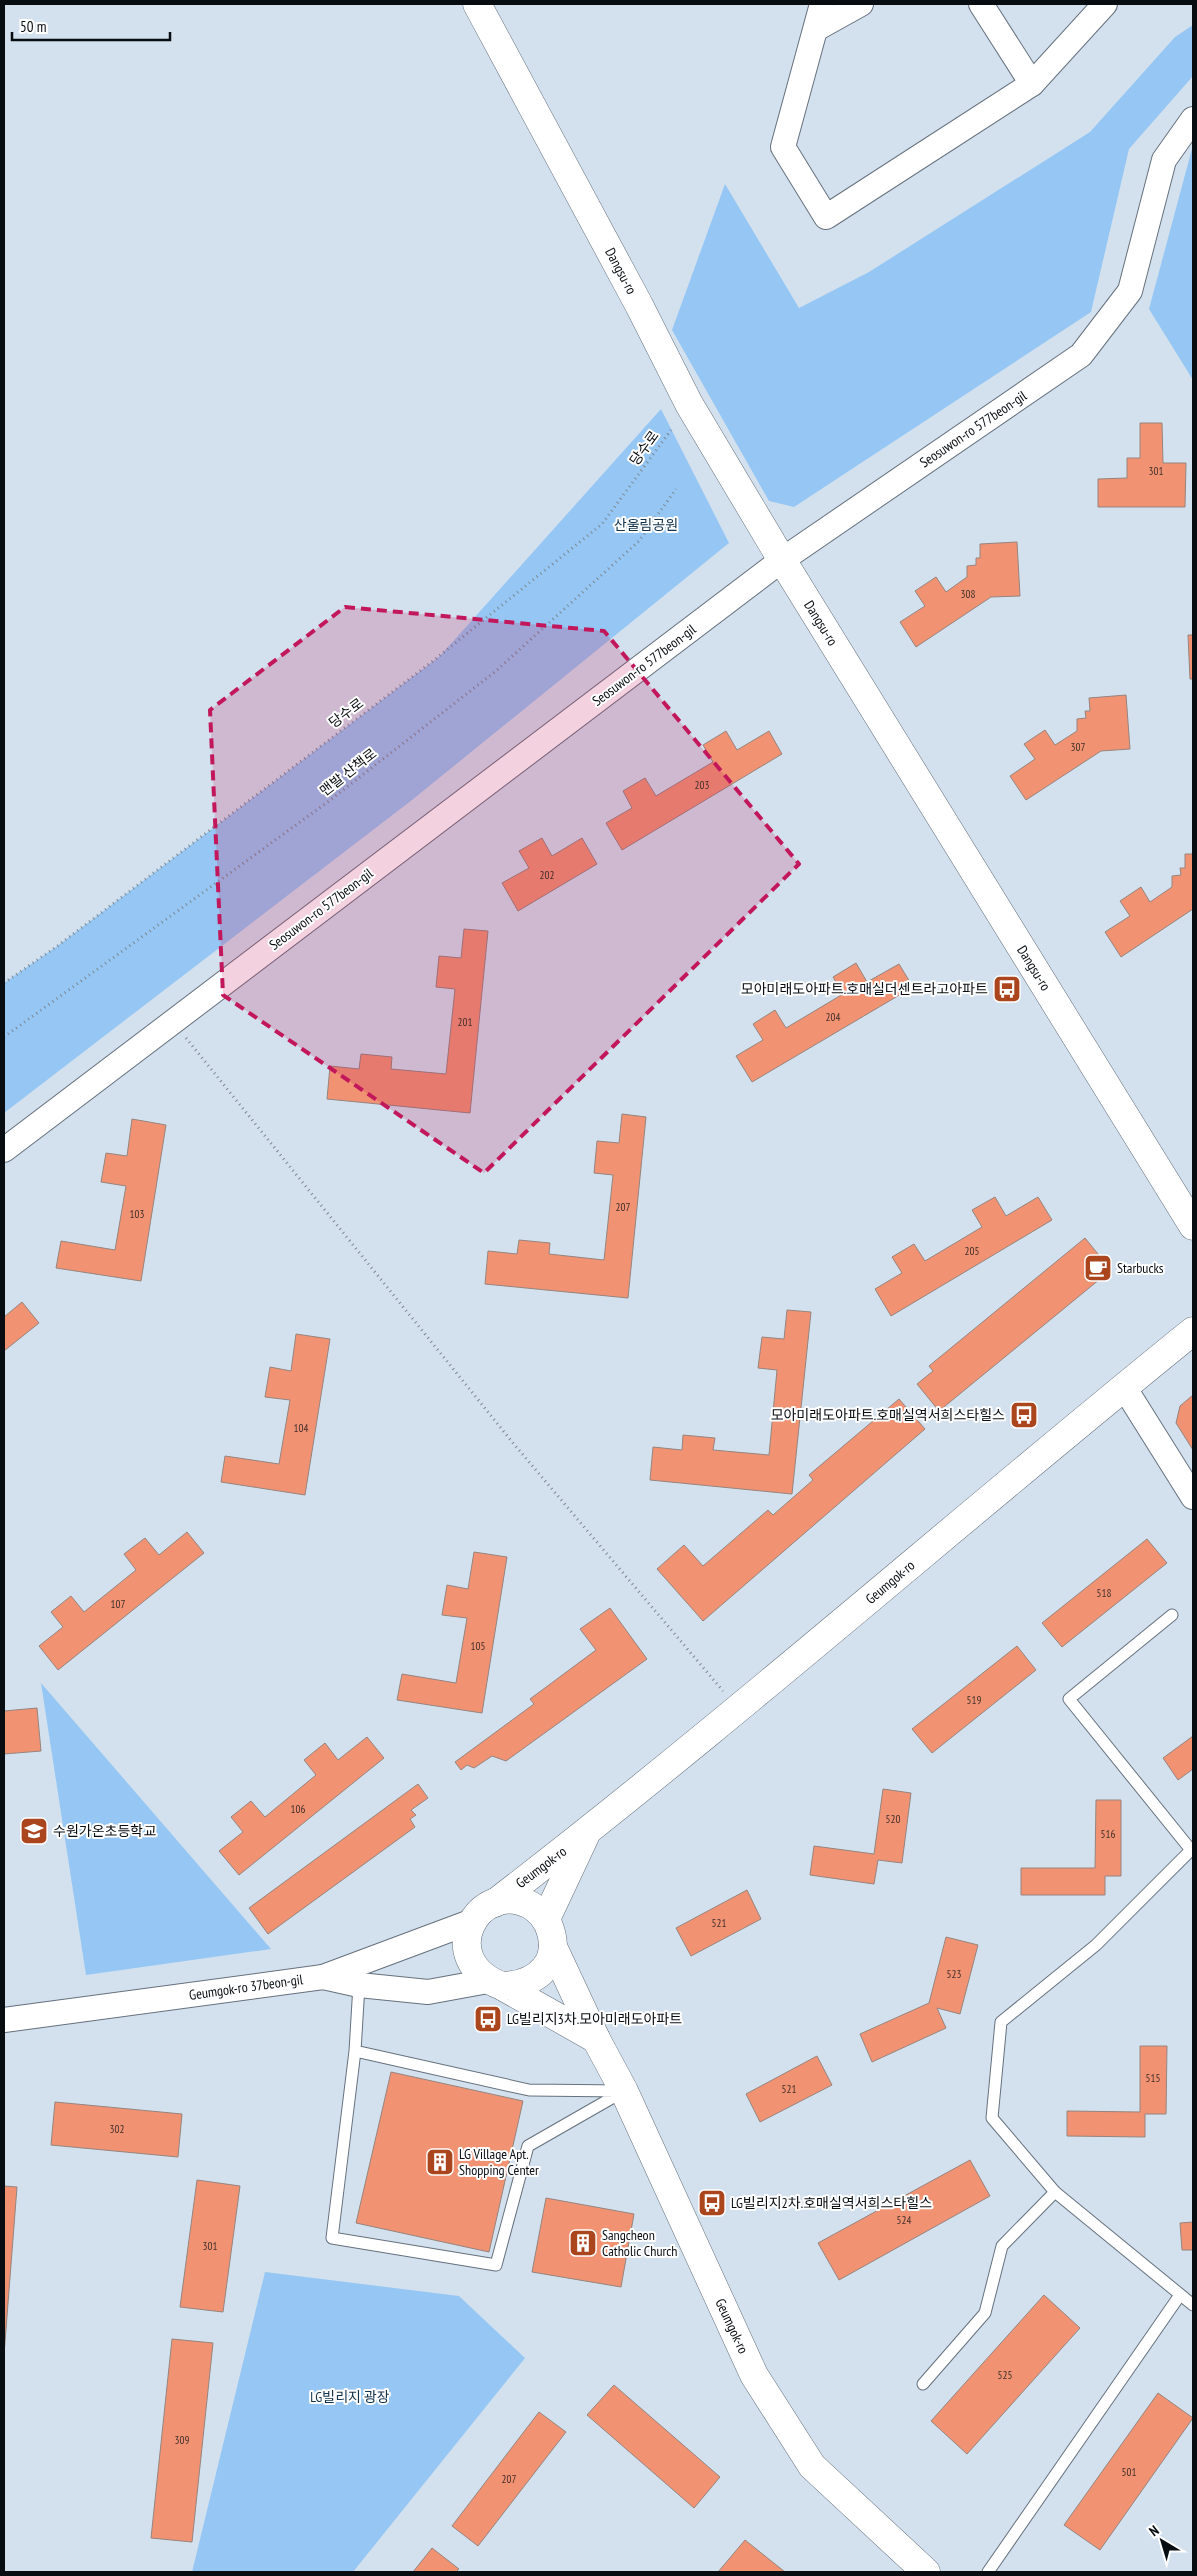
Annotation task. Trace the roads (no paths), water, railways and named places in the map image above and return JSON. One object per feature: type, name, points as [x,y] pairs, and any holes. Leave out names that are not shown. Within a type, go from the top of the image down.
[{"type":"main road","name":"Dangsu-ro","points":[[477,4],[639,305],[689,404],[782,560],[1193,1226]]},
{"type":"main road","name":"Geumgok-ro","points":[[495,1903],[587,1832],[1193,1331]]},
{"type":"main road","name":"Geumgok-ro","points":[[546,1919],[587,1832]]},
{"type":"main road","points":[[495,1984],[520,1985],[536,1978],[548,1964],[553,1947],[552,1932],[546,1919],[536,1909],[523,1902],[509,1900],[495,1903],[482,1910],[473,1921],[467,1934],[468,1954],[478,1973],[495,1984],[596,2039]]},
{"type":"main road","name":"Geumgok-ro","points":[[553,1947],[596,2039],[624,2091],[754,2375],[812,2466],[926,2572]]},
{"type":"street","points":[[822,4],[783,147],[826,217],[1032,84],[1105,4]]},
{"type":"street","points":[[816,29],[861,4]]},
{"type":"street","points":[[981,4],[1032,84]]},
{"type":"street","name":"Seosuwon-ro 577beon-gil","points":[[4,1150],[782,560],[1081,356],[1130,291],[1164,160],[1193,119]]},
{"type":"street","points":[[1124,1387],[1193,1497]]},
{"type":"street","points":[[323,1977],[473,1921]]},
{"type":"street","name":"Geumgok-ro 37beon-gil","points":[[4,2020],[323,1977],[359,1985],[428,1992],[495,1984]]},
{"type":"lane","points":[[1172,1615],[1069,1698],[1192,1849],[1096,1945],[1001,2022],[992,2118],[1055,2192],[1193,2305]]},
{"type":"lane","points":[[359,1985],[355,2051],[332,2238],[496,2265],[528,2146],[624,2091]]},
{"type":"lane","points":[[355,2051],[529,2090],[624,2091]]},
{"type":"lane","points":[[923,2384],[985,2313],[1002,2246],[1055,2192]]},
{"type":"lane","points":[[988,2572],[1180,2295]]},
{"type":"place","name":"모아미래도아파트.호매실더센트라고아파트","points":[[1007,989]]},
{"type":"place","name":"Starbucks","points":[[1098,1268]]},
{"type":"place","name":"모아미래도아파트.호매실역서희스타힐스","points":[[1024,1415]]},
{"type":"place","name":"수원가온초등학교","points":[[34,1831]]},
{"type":"place","name":"LG빌리지3차.모아미래도아파트","points":[[488,2019]]},
{"type":"place","name":"LG Village Apt. Shopping Center","points":[[440,2162]]},
{"type":"place","name":"LG빌리지2차.호매실역서희스타힐스","points":[[712,2203]]},
{"type":"place","name":"Sangcheon Catholic Church","points":[[583,2243]]},
{"type":"park label","name":"산울림공원","points":[[646,525]]},
{"type":"park label","name":"LG빌리지 광장","points":[[350,2397]]}]
